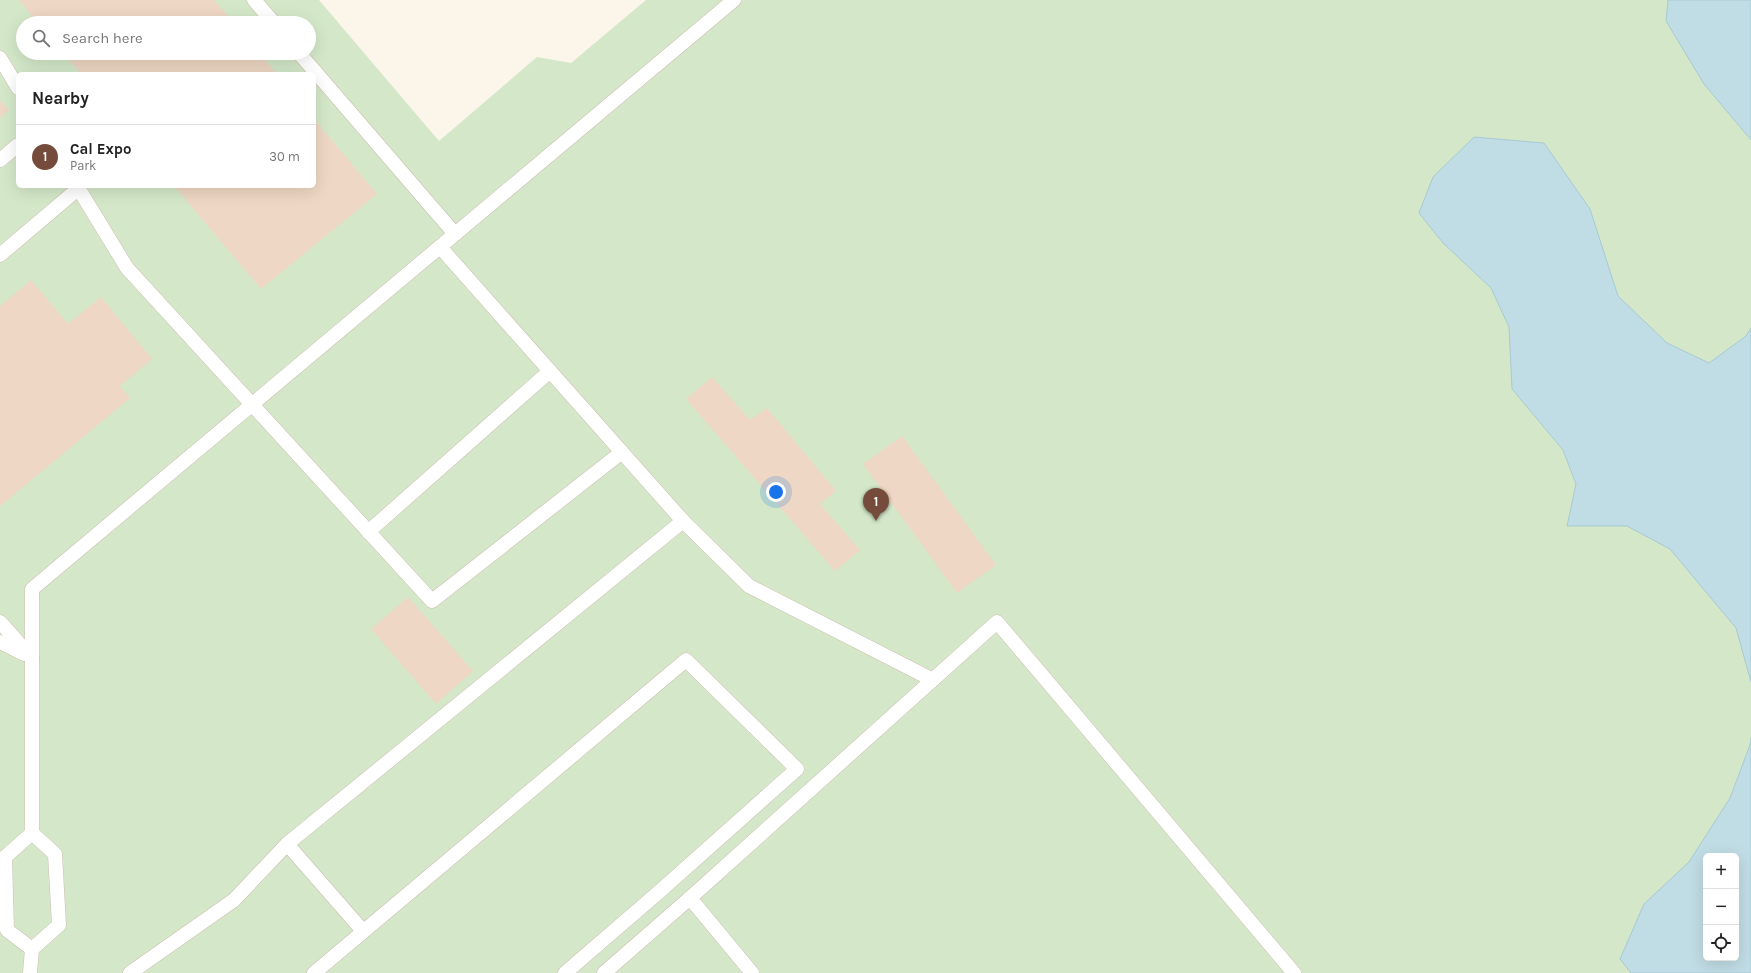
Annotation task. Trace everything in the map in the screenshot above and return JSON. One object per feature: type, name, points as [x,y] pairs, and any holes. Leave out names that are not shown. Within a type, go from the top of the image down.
[{"type":"lane","points":[[254,0],[268,16]]},
{"type":"lane","points":[[30,973],[32,949],[59,925],[55,854],[32,833],[32,589],[734,0]]},
{"type":"lane","points":[[0,58],[16,85]]},
{"type":"lane","points":[[305,60],[315,72]]},
{"type":"lane","points":[[316,73],[401,174],[455,234]]},
{"type":"lane","points":[[0,160],[16,147]]},
{"type":"lane","points":[[0,255],[77,188]]},
{"type":"lane","points":[[79,188],[127,268],[432,601],[622,452]]},
{"type":"lane","points":[[440,247],[683,521],[749,586],[933,680]]},
{"type":"lane","points":[[368,532],[550,371]]},
{"type":"lane","points":[[130,973],[234,900],[287,844],[683,521]]},
{"type":"lane","points":[[0,622],[32,658]]},
{"type":"lane","points":[[604,973],[690,898],[997,622],[1294,973]]},
{"type":"lane","points":[[0,642],[32,658]]},
{"type":"lane","points":[[314,973],[686,660],[797,769],[565,973]]},
{"type":"lane","points":[[32,833],[5,857],[7,930],[32,949]]},
{"type":"lane","points":[[287,844],[363,931]]},
{"type":"lane","points":[[690,898],[752,973]]},
{"type":"green space","points":[[0,0],[319,0],[439,141],[537,57],[571,63],[646,0],[1751,0],[1751,973],[0,973]]},
{"type":"water","points":[[1668,0],[1751,0],[1751,140],[1704,84],[1666,21]]},
{"type":"water","points":[[1474,137],[1544,143],[1590,209],[1618,296],[1667,343],[1709,363],[1746,336],[1751,328],[1751,682],[1736,628],[1670,549],[1627,526],[1567,526],[1576,484],[1563,450],[1512,389],[1509,327],[1491,288],[1443,243],[1419,213],[1433,177]]},
{"type":"water","points":[[1751,738],[1751,973],[1631,973],[1620,959],[1644,904],[1689,862],[1730,798],[1750,745]]},
{"type":"building","points":[[19,0],[214,0],[228,16],[32,16]]},
{"type":"building","points":[[69,60],[265,60],[275,72],[79,72]]},
{"type":"building","points":[[0,100],[9,110],[0,118]]},
{"type":"building","points":[[316,121],[377,194],[261,289],[176,188],[316,188]]},
{"type":"building","points":[[31,280],[68,324],[101,297],[152,359],[120,386],[130,398],[0,506],[0,306]]},
{"type":"building","points":[[712,377],[750,420],[767,408],[836,491],[820,504],[860,550],[835,571],[686,399]]},
{"type":"building","points":[[902,436],[996,565],[957,593],[863,464]]},
{"type":"building","points":[[408,597],[473,671],[436,704],[371,629]]},
{"type":"place","name":"Cal Expo","points":[[876,521]]}]
